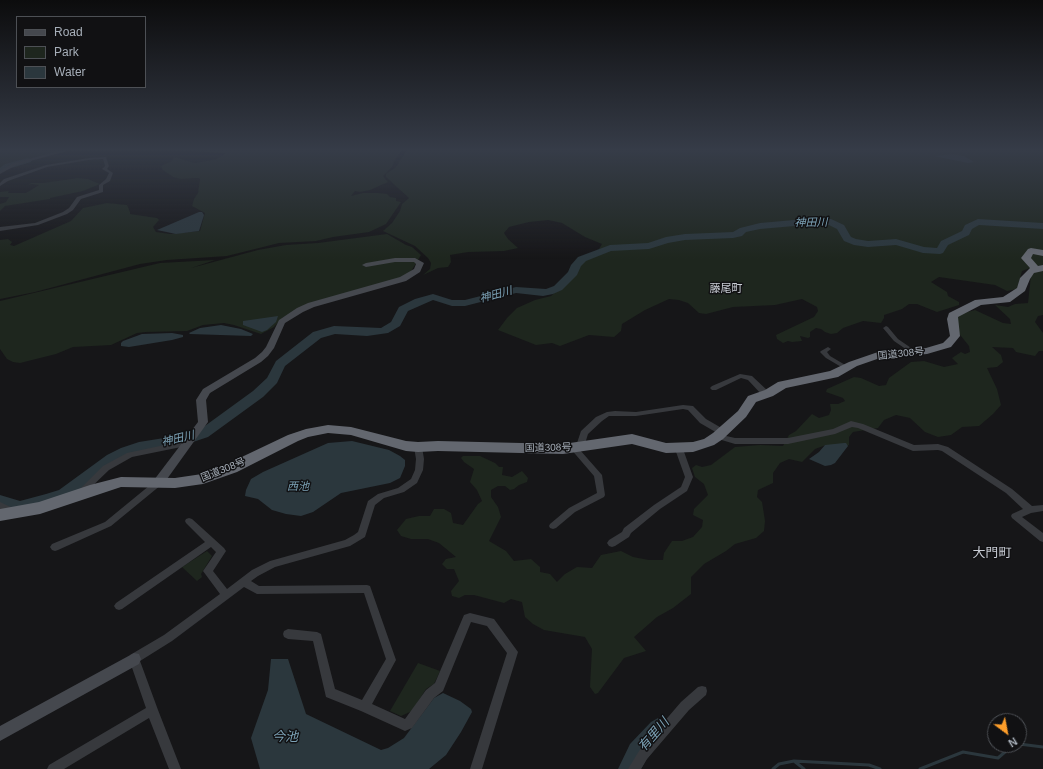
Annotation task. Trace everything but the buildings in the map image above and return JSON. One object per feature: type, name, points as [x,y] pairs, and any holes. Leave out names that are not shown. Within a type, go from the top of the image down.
[{"type":"highway","name":"国道308号","points":[[1039,269],[1026,258],[1031,251],[1043,253]]},
{"type":"highway","name":"国道308号","points":[[7,514],[40,508],[79,494],[121,482],[175,483],[203,479],[232,468],[293,438],[306,433],[321,430],[351,431],[406,446],[418,447],[438,446],[563,449],[632,439],[658,447],[679,449],[701,446],[710,442],[742,414],[752,399],[766,394],[785,384],[834,374],[845,367],[878,355],[915,353],[938,349],[951,342],[954,336],[953,315],[979,302],[1006,300],[1021,289],[1027,275],[1031,271],[1039,269]]},
{"type":"street","points":[[0,229],[36,224],[65,213],[71,209],[79,198],[101,191],[101,187]]},
{"type":"street","points":[[55,547],[108,524],[158,483],[203,422],[201,400],[206,391],[258,360],[265,354],[270,348],[278,328],[287,317],[311,305],[403,279],[417,270],[420,262],[415,260],[395,260],[366,265]]},
{"type":"street","points":[[886,328],[896,340],[915,353]]},
{"type":"street","points":[[828,349],[823,352],[828,357],[845,367]]},
{"type":"street","points":[[714,388],[740,376],[750,378],[766,394]]},
{"type":"street","points":[[553,526],[572,510],[601,495],[598,475],[577,448],[584,432],[607,414],[636,414],[678,407],[690,408],[703,421],[720,434],[735,441],[788,441],[835,431],[852,424],[913,448],[938,447],[944,449],[1009,491],[1030,510]]},
{"type":"street","points":[[79,494],[106,468],[118,461],[142,452],[175,447],[188,443]]},
{"type":"street","points":[[0,734],[134,660],[168,638],[245,582],[255,573],[273,564],[347,543],[357,538],[362,534],[371,503],[381,496],[401,490],[414,481],[419,470],[420,460],[418,447]]},
{"type":"street","points":[[612,543],[626,534],[627,531],[657,507],[684,489],[689,477],[679,449]]},
{"type":"street","points":[[0,505],[7,514]]},
{"type":"street","points":[[1043,508],[1030,510],[1015,516],[1043,538]]},
{"type":"street","points":[[189,521],[221,551],[208,571],[226,595]]},
{"type":"street","points":[[119,606],[212,542]]},
{"type":"street","points":[[245,582],[257,590],[367,589],[391,660],[364,706]]},
{"type":"street","points":[[288,634],[316,637],[330,693],[364,706],[405,725],[408,724],[430,694],[439,687],[468,618],[470,617],[490,622],[513,652],[476,769]]},
{"type":"street","points":[[134,660],[172,768]]},
{"type":"street","points":[[634,769],[643,755],[685,706],[702,691]]},
{"type":"street","points":[[53,769],[152,710]]},
{"type":"green space","points":[[36,187],[93,187],[83,191],[50,199],[5,206],[0,211],[0,204],[6,202],[9,197],[0,197],[0,192],[9,191],[8,193],[26,193]]},
{"type":"green space","points":[[199,187],[377,187],[360,192],[355,191],[351,196],[363,193],[387,194],[390,197],[396,198],[396,201],[401,202],[386,224],[369,232],[316,241],[279,243],[227,256],[167,260],[140,264],[35,292],[0,299],[0,240],[8,239],[12,242],[10,245],[14,246],[71,221],[83,208],[107,203],[127,205],[130,214],[157,218],[159,220],[153,227],[156,232],[170,234],[200,231],[205,213],[192,206],[198,193]]},
{"type":"green space","points":[[397,187],[1043,187],[1043,266],[1022,271],[1017,289],[1007,291],[995,285],[939,277],[931,282],[947,292],[948,296],[959,302],[959,305],[937,312],[917,304],[909,304],[902,309],[884,315],[881,323],[863,321],[843,328],[837,333],[831,334],[816,328],[810,332],[810,337],[808,338],[800,336],[802,341],[788,341],[783,343],[777,339],[776,335],[814,317],[818,311],[817,307],[802,299],[775,305],[733,307],[706,314],[699,313],[688,303],[669,299],[645,310],[622,324],[621,331],[614,337],[589,335],[560,346],[552,343],[536,345],[498,330],[517,308],[535,300],[551,296],[577,272],[585,258],[596,254],[602,244],[585,237],[562,223],[548,220],[529,222],[509,227],[504,233],[518,248],[504,251],[468,252],[450,255],[451,262],[448,267],[438,268],[423,275],[430,269],[431,263],[428,258],[415,246],[383,231],[392,223],[400,211],[402,204],[409,198]]},
{"type":"green space","points":[[387,234],[412,247],[421,255],[410,273],[403,277],[310,304],[282,318],[274,327],[261,334],[224,323],[203,325],[187,331],[137,333],[111,345],[73,347],[56,354],[20,363],[7,359],[0,349],[0,301],[160,263],[215,260],[191,268],[258,250],[286,245],[318,243]]},
{"type":"green space","points":[[1036,271],[1043,271],[1043,315],[1038,316],[1035,322],[1043,333],[1043,351],[1039,351],[1035,356],[1016,352],[1013,348],[992,347],[1001,355],[1003,362],[997,367],[987,368],[997,389],[1001,405],[993,414],[979,426],[962,427],[951,435],[938,437],[925,432],[910,418],[896,415],[884,420],[878,428],[853,432],[849,437],[849,445],[834,449],[826,445],[815,449],[802,462],[789,459],[780,463],[773,473],[773,483],[758,490],[757,497],[762,502],[765,521],[764,531],[756,538],[735,544],[704,564],[691,577],[691,594],[673,608],[657,617],[634,637],[646,651],[624,658],[598,693],[595,694],[590,687],[592,649],[585,637],[544,630],[533,624],[525,617],[522,602],[511,599],[504,603],[474,595],[465,595],[459,598],[452,596],[451,591],[459,581],[454,569],[447,569],[442,564],[446,559],[456,557],[439,543],[428,539],[411,539],[401,536],[397,530],[406,519],[419,516],[430,516],[434,509],[444,509],[451,513],[453,523],[463,525],[478,504],[482,501],[477,490],[470,482],[474,469],[461,458],[463,456],[480,456],[495,463],[499,467],[503,467],[502,475],[512,477],[522,471],[528,478],[527,482],[514,489],[510,490],[505,486],[498,486],[491,490],[491,497],[498,507],[501,517],[489,541],[506,551],[514,561],[531,559],[540,567],[540,572],[550,574],[557,582],[565,574],[577,567],[592,568],[601,555],[621,551],[633,557],[649,560],[663,560],[664,553],[672,541],[682,541],[693,537],[702,527],[703,520],[693,515],[694,509],[708,495],[704,484],[695,477],[692,468],[696,465],[702,467],[711,465],[735,447],[760,445],[783,446],[789,435],[796,431],[812,414],[819,418],[829,415],[831,410],[830,404],[838,404],[845,401],[843,398],[826,392],[827,389],[854,377],[861,378],[879,386],[886,385],[889,378],[911,362],[924,361],[944,367],[958,364],[952,358],[961,352],[965,354],[970,352],[969,346],[957,331],[954,321],[960,314],[975,310],[1003,323],[1011,324],[1010,319],[995,305],[1008,307],[1015,304],[1028,303],[1031,275]]},
{"type":"green space","points":[[207,551],[212,556],[201,574],[202,577],[197,581],[182,567]]},
{"type":"green space","points":[[418,663],[440,671],[434,684],[426,689],[412,711],[401,716],[390,711]]},
{"type":"water","points":[[202,212],[204,215],[199,231],[176,234],[157,230]]},
{"type":"water","points":[[278,316],[276,322],[267,330],[262,332],[243,325],[243,321]]},
{"type":"water","points":[[221,325],[241,329],[253,334],[251,336],[189,333],[200,328]]},
{"type":"water","points":[[172,333],[183,335],[183,337],[129,347],[121,346],[123,341],[142,334]]},
{"type":"water","name":"西池","points":[[352,441],[389,450],[400,456],[405,460],[405,466],[400,478],[390,483],[341,493],[313,512],[301,516],[272,510],[258,499],[245,496],[251,479],[263,472],[328,443]]},
{"type":"water","points":[[846,443],[848,446],[835,463],[831,465],[825,466],[809,459],[819,452],[825,445]]},
{"type":"water","name":"今池","points":[[271,659],[288,659],[306,714],[381,750],[388,748],[404,738],[434,698],[443,693],[460,701],[471,709],[472,712],[446,755],[429,769],[260,769],[251,738],[268,690]]},
{"type":"waterway","name":"神田川","points":[[0,501],[20,507],[48,500],[65,494],[112,459],[126,452],[139,447],[184,440],[203,434],[258,394],[272,380],[280,364],[317,335],[334,330],[367,332],[384,331],[396,324],[403,309],[419,301],[433,297],[452,303],[465,303],[516,290],[543,293],[549,292],[558,288],[573,273],[576,265],[582,259],[610,248],[649,246],[666,240],[685,237],[733,235],[739,234],[743,230],[760,226],[817,221],[831,222],[841,227],[847,239],[854,242],[868,244],[896,242],[923,250],[940,251],[944,243],[966,233],[968,227],[978,222],[1043,226]]},
{"type":"waterway","name":"有里川","points":[[629,769],[638,752],[658,729]]},
{"type":"waterway","points":[[1027,745],[1043,747]]},
{"type":"waterway","points":[[920,769],[963,752],[998,758],[1004,753]]},
{"type":"waterway","points":[[773,769],[779,764],[794,761]]},
{"type":"waterway","points":[[794,761],[869,765],[880,769]]},
{"type":"waterway","points":[[794,761],[804,769]]},
{"type":"district","name":"藤尾町","points":[[726,289]]},
{"type":"district","name":"大門町","points":[[992,553]]}]
